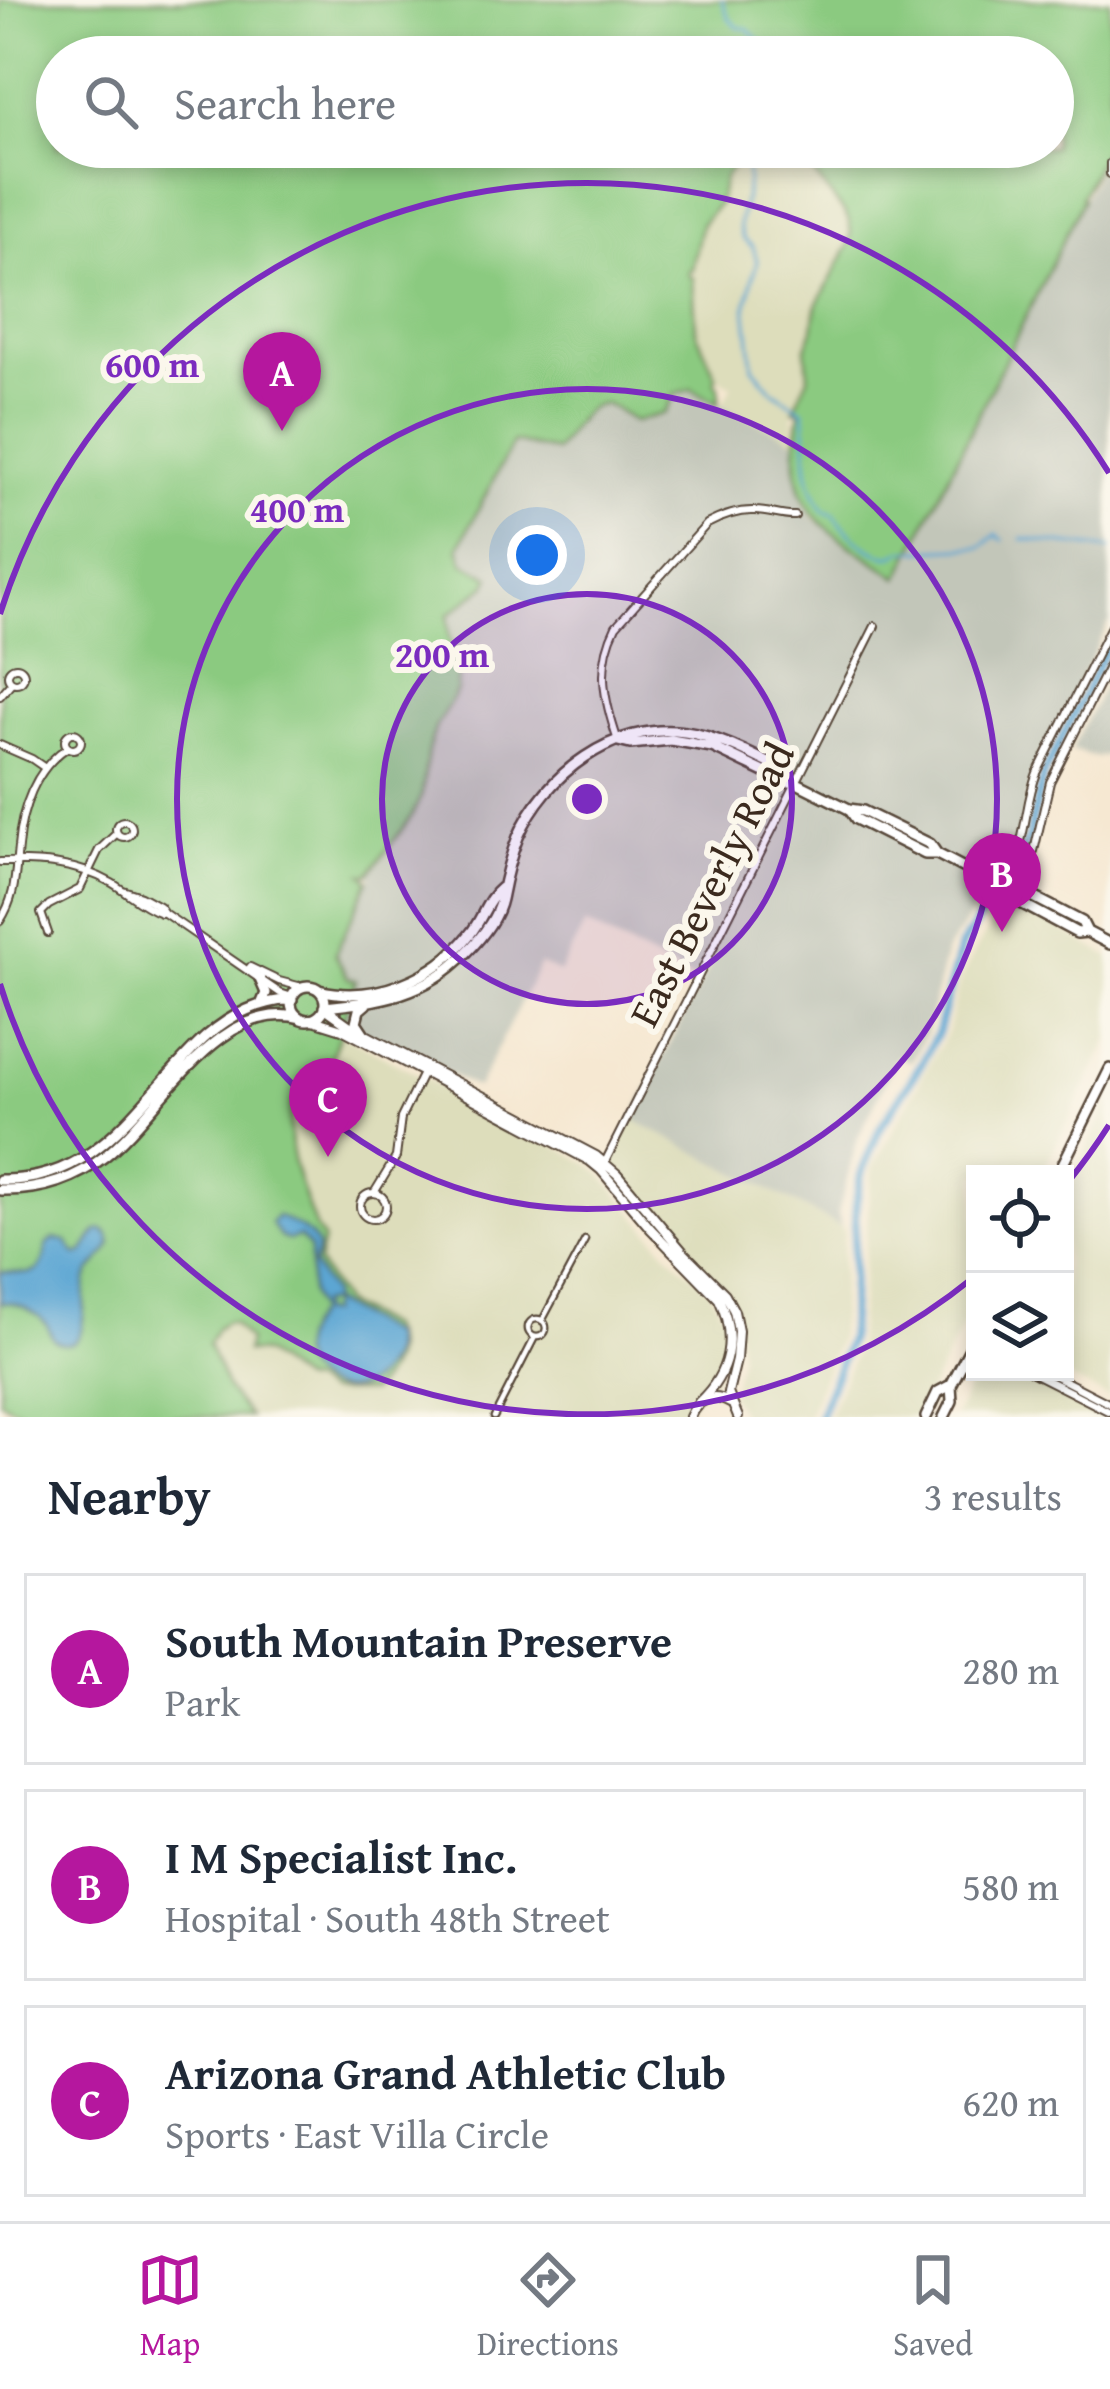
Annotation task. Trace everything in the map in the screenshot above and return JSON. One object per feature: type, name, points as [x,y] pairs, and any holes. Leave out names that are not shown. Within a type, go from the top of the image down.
[{"type":"main road","points":[[324,1007],[406,993],[457,961],[491,919],[518,838],[541,796],[577,763],[626,736],[654,731],[705,736],[787,772],[796,783],[930,844],[937,854],[1012,893],[1026,893],[1082,922],[1087,932],[1110,944]]},
{"type":"main road","points":[[305,1019],[293,1010],[292,999],[302,987],[341,994],[378,991],[428,972],[470,935],[501,888]]},
{"type":"main road","points":[[260,979],[266,993],[261,1005]]},
{"type":"main road","points":[[123,1131],[224,1035],[268,1016],[317,1017],[324,1007],[319,990]]},
{"type":"main road","points":[[0,1190],[54,1183],[86,1168],[204,1037],[236,1015],[292,999]]},
{"type":"main road","points":[[364,1034],[356,1019],[368,1002]]},
{"type":"main road","points":[[1062,1165],[1110,1069]]},
{"type":"main road","points":[[0,1180],[52,1174],[112,1143]]},
{"type":"main road","points":[[944,1417],[952,1401],[951,1385],[966,1356]]},
{"type":"main road","points":[[926,1417],[938,1392],[951,1385]]},
{"type":"street","points":[[1110,163],[1110,174]]},
{"type":"street","points":[[618,741],[602,676],[616,626],[707,524],[725,514],[755,511],[795,516]]},
{"type":"street","name":"East Beverly Road","points":[[603,1166],[875,626]]},
{"type":"street","points":[[998,885],[1021,841],[1037,773],[1110,628]]},
{"type":"street","points":[[1012,893],[1034,851],[1050,782],[1110,663]]},
{"type":"street","points":[[0,696],[12,682]]},
{"type":"street","points":[[0,745],[45,767]]},
{"type":"street","points":[[0,921],[14,894],[18,840],[27,804],[45,767],[68,747]]},
{"type":"street","points":[[48,933],[41,913],[80,889],[99,850],[117,833]]},
{"type":"street","points":[[964,868],[999,869],[1013,860]]},
{"type":"street","points":[[0,862],[55,863],[87,872],[159,906],[292,999]]},
{"type":"street","points":[[236,960],[302,987]]},
{"type":"street","points":[[324,1007],[424,1071]]},
{"type":"street","points":[[305,1019],[337,1027],[603,1166],[725,1294],[738,1331],[728,1385],[736,1413]]},
{"type":"street","points":[[374,1193],[381,1196],[385,1207],[382,1214],[371,1218],[364,1215],[360,1204],[374,1193],[394,1162],[400,1118],[424,1071]]},
{"type":"street","points":[[603,1166],[725,1312],[727,1355],[718,1382],[690,1417]]},
{"type":"street","points":[[542,1321],[585,1240]]},
{"type":"street","points":[[537,1319],[546,1326],[545,1333],[535,1337],[529,1331],[530,1323],[537,1319]]},
{"type":"street","points":[[494,1417],[535,1337]]},
{"type":"street","points":[[1048,1381],[1108,1406]]},
{"type":"street","points":[[1067,1382],[1077,1396],[1108,1406]]},
{"type":"street","points":[[1067,1382],[1108,1406]]},
{"type":"street","points":[[699,1402],[714,1397],[729,1403],[736,1413]]},
{"type":"shaded area","points":[[1108,149],[1110,621],[1037,766],[1019,843],[946,951],[926,1034],[911,1062],[898,1056],[858,1137],[838,1213],[841,1227],[632,1119],[709,958],[696,981],[585,924],[559,973],[540,964],[477,1088],[390,1044],[340,1025],[356,981],[348,979],[334,954],[372,877],[369,874],[404,829],[422,794],[428,751],[436,726],[452,702],[459,665],[449,637],[448,615],[491,578],[463,563],[459,547],[513,442],[558,448],[583,412],[691,389],[795,441],[803,502],[813,518],[899,577]]},
{"type":"shaded area","points":[[811,168],[849,221],[851,233],[844,255],[816,306],[805,341],[807,378],[793,413],[795,441],[722,404],[732,386],[716,376],[696,331],[692,269],[697,235],[718,204],[729,170]]},
{"type":"shaded area","points":[[1110,674],[1110,755],[1096,757],[1071,750]]},
{"type":"shaded area","points":[[1008,900],[1110,957],[1110,1038],[1046,1165],[966,1165],[966,1320],[916,1417],[828,1417],[856,1350],[872,1168],[947,1032],[960,980]]},
{"type":"shaded area","points":[[322,1024],[588,1163],[668,1253],[710,1292],[725,1319],[726,1342],[714,1381],[685,1417],[243,1417],[222,1392],[204,1349],[209,1329],[229,1317],[263,1353],[302,1382],[312,1383],[342,1306],[316,1263],[303,1222],[218,1044]]},
{"type":"shaded area","points":[[1110,1099],[1110,1398],[1074,1380],[1074,1177]]},
{"type":"shaded area","points":[[632,1119],[844,1229],[839,1338],[807,1417],[743,1417],[731,1396],[740,1354],[735,1308],[726,1289],[687,1254],[611,1164]]},
{"type":"shaded area","points":[[972,1381],[1036,1381],[1106,1417],[954,1417]]},
{"type":"green space","points":[[0,0],[1110,0],[1110,150],[1105,149],[1081,197],[899,578],[814,515],[797,475],[800,411],[794,410],[808,377],[806,347],[816,307],[851,233],[845,213],[809,168],[1074,168],[1074,36],[36,36],[36,168],[732,168],[718,204],[701,225],[689,270],[696,331],[716,376],[719,403],[691,389],[675,394],[665,413],[634,422],[611,406],[599,404],[577,420],[555,451],[513,442],[459,547],[464,563],[491,577],[448,615],[449,637],[459,665],[457,691],[436,726],[422,794],[412,816],[369,874],[363,874],[369,880],[335,954],[348,978],[356,980],[329,1064],[301,1105],[292,1103],[290,1137],[295,1167],[323,1239],[318,1263],[344,1304],[387,1327],[391,1336],[393,1353],[383,1377],[371,1392],[327,1392],[302,1382],[263,1353],[245,1352],[248,1341],[233,1323],[226,1322],[208,1344],[227,1389],[249,1417],[31,1417],[0,1401]]},
{"type":"water","points":[[277,1216],[315,1241],[313,1265],[331,1293],[331,1302],[319,1304],[321,1313],[328,1313],[334,1303],[390,1335],[387,1362],[363,1386],[348,1390],[319,1383],[301,1361],[303,1336],[317,1312],[310,1294],[310,1248],[299,1237],[280,1237],[271,1223]]},
{"type":"water","points":[[103,1230],[111,1245],[88,1275],[76,1340],[58,1342],[33,1312],[0,1303],[0,1272],[38,1270],[54,1239],[66,1241],[76,1255],[83,1253],[97,1231]]},
{"type":"waterway","points":[[722,0],[729,18],[755,36]]},
{"type":"waterway","points":[[746,168],[748,181],[739,226],[757,261],[746,307],[753,367],[772,390],[804,411],[808,473],[824,511],[834,514],[861,543],[888,555],[981,547],[996,535],[1003,540]]},
{"type":"waterway","points":[[1022,539],[1110,549]]},
{"type":"waterway","points":[[1015,867],[1029,835],[1043,775],[1110,642]]},
{"type":"waterway","points":[[819,1417],[849,1339],[861,1174],[880,1128],[938,1031],[961,946],[993,898]]},
{"type":"place","name":"South Mountain Preserve","points":[[282,431]]},
{"type":"place","name":"I M Specialist Inc.","points":[[1002,932]]},
{"type":"place","name":"Arizona Grand Athletic Club","points":[[328,1157]]}]
